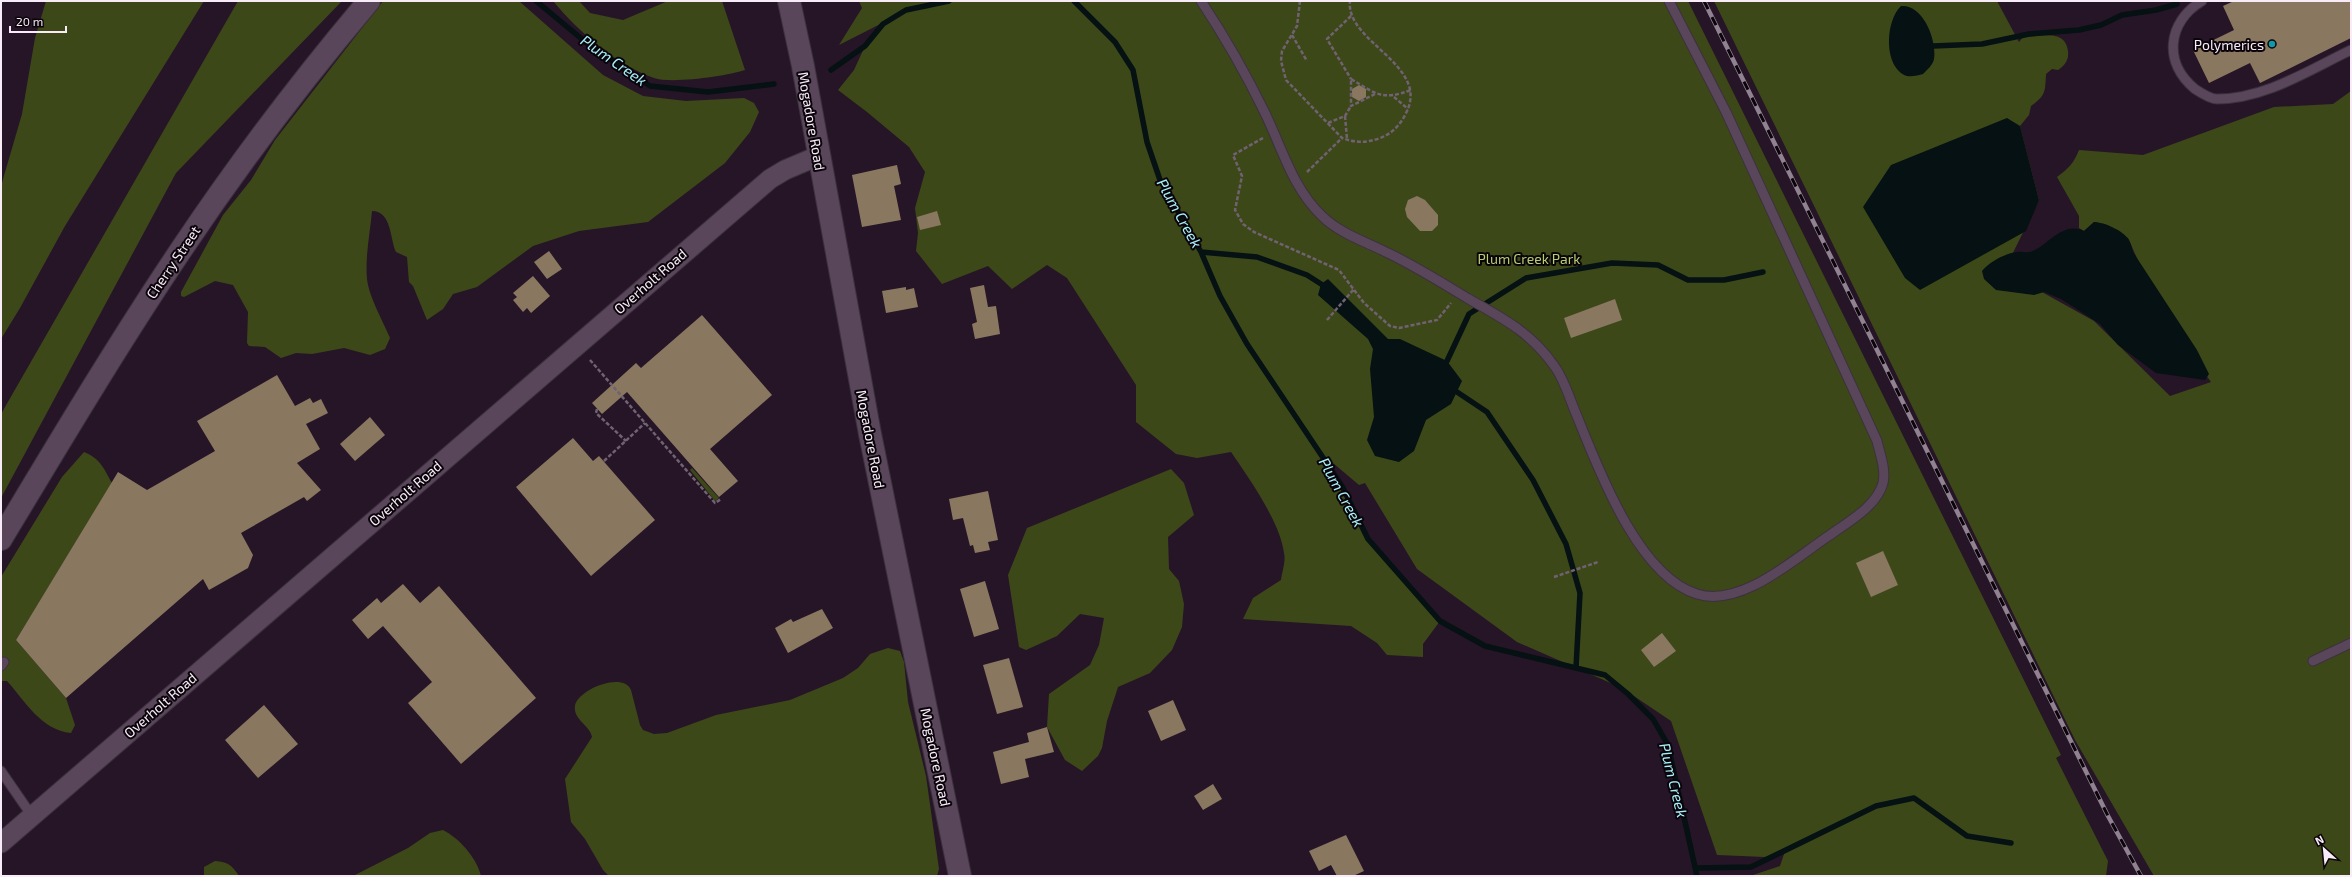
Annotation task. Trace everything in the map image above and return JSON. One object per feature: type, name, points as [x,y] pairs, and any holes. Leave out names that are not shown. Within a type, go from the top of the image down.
[{"type":"street","name":"Cherry Street","points":[[1,539],[98,378],[183,246],[296,93],[368,1]]},
{"type":"street","name":"Mogadore Road","points":[[788,1],[803,66],[818,156],[870,434],[960,876]]},
{"type":"street","name":"Overholt Road","points":[[1,843],[770,179],[785,170],[818,156]]},
{"type":"lane","points":[[1201,1],[1233,51],[1273,131],[1295,180],[1323,217],[1346,233],[1410,264],[1520,328],[1539,345],[1557,369],[1618,510],[1636,540],[1653,562],[1673,582],[1696,594],[1718,598],[1740,593],[1848,522],[1874,500],[1883,484],[1883,465],[1877,441],[1726,112],[1669,1]]},
{"type":"lane","points":[[2202,1],[2183,18],[2174,32],[2172,50],[2177,67],[2185,81],[2202,94],[2215,99],[2238,99],[2262,92],[2351,50]]},
{"type":"lane","points":[[2313,661],[2351,643]]},
{"type":"lane","points":[[1,771],[32,816]]},
{"type":"path","points":[[1300,1],[1297,26],[1282,51],[1281,62],[1286,80],[1342,138],[1347,140],[1372,141],[1383,137],[1402,121],[1408,110],[1411,90],[1408,81],[1402,72],[1351,16],[1350,1]]},
{"type":"path","points":[[1351,16],[1327,39],[1351,79],[1375,94],[1394,97],[1411,90]]},
{"type":"path","points":[[1292,35],[1307,61]]},
{"type":"path","points":[[1347,140],[1345,116],[1350,106],[1351,79]]},
{"type":"path","points":[[1350,106],[1375,94]]},
{"type":"path","points":[[1394,97],[1408,110]]},
{"type":"path","points":[[1328,123],[1345,116]]},
{"type":"path","points":[[1273,131],[1233,155],[1242,176],[1235,210],[1237,216],[1254,232],[1339,270],[1364,303],[1390,326],[1399,328],[1437,320],[1446,312],[1457,292]]},
{"type":"path","points":[[1295,180],[1312,168],[1342,138]]},
{"type":"path","points":[[1327,320],[1354,289]]},
{"type":"path","points":[[590,360],[715,503],[721,499]]},
{"type":"path","points":[[597,409],[596,412],[626,441]]},
{"type":"path","points":[[604,462],[645,423]]},
{"type":"path","points":[[1554,577],[1598,562]]},
{"type":"green space","points":[[46,1],[204,1],[65,226],[20,308],[1,339],[1,186],[22,114],[35,38]]},
{"type":"green space","points":[[238,1],[342,1],[176,173],[1,498],[1,414]]},
{"type":"green space","points":[[383,1],[519,1],[603,75],[643,96],[686,101],[744,98],[754,103],[759,112],[750,132],[725,163],[648,222],[579,231],[533,246],[477,287],[453,294],[443,309],[427,320],[413,286],[409,282],[407,257],[396,252],[387,221],[379,212],[372,211],[367,253],[367,279],[373,301],[390,338],[385,349],[370,355],[344,348],[312,354],[296,353],[281,358],[265,347],[249,346],[247,343],[248,312],[233,285],[215,281],[184,297],[181,296],[181,292],[223,215],[251,180],[275,140]]},
{"type":"green space","points":[[553,1],[579,1],[590,13],[623,20],[668,1],[722,1],[745,70],[726,75],[686,80],[662,80],[654,78],[612,56],[574,24]]},
{"type":"green space","name":"Plum Creek Park","points":[[859,1],[1688,1],[2061,755],[2056,758],[2108,861],[2106,876],[1750,876],[1780,866],[1785,851],[1765,857],[1717,855],[1671,721],[1622,688],[1517,642],[1417,569],[1365,483],[1359,485],[1320,452],[1342,486],[1368,539],[1440,621],[1423,644],[1423,657],[1387,655],[1377,643],[1351,626],[1243,619],[1253,598],[1281,580],[1284,556],[1277,528],[1270,514],[1255,487],[1231,452],[1197,458],[1176,454],[1136,422],[1136,385],[1067,278],[1047,265],[1012,289],[988,266],[942,284],[916,251],[918,233],[915,208],[925,172],[909,147],[838,90],[854,70],[865,46],[883,24],[898,15],[839,45],[862,8]]},
{"type":"green space","points":[[1714,1],[1997,1],[2019,42],[2023,37],[2043,35],[2057,36],[2062,39],[2066,44],[2068,51],[2066,62],[2058,70],[2052,69],[2046,74],[2044,93],[2040,99],[2031,106],[2029,115],[2020,126],[2039,200],[2004,271],[2094,321],[2170,396],[2211,382],[2161,312],[2128,238],[2094,222],[2084,231],[2079,228],[2079,216],[2057,177],[2075,159],[2079,150],[2143,155],[2274,107],[2333,104],[2351,91],[2351,876],[2154,876],[2075,740]]},
{"type":"green space","points":[[84,452],[94,457],[98,461],[112,483],[16,640],[66,698],[75,725],[71,733],[60,731],[42,721],[7,681],[1,681],[1,577],[62,477]]},
{"type":"green space","points":[[692,468],[719,498],[715,501],[690,470]]},
{"type":"green space","points":[[1171,469],[1184,483],[1194,515],[1168,537],[1169,569],[1179,581],[1184,604],[1182,627],[1172,650],[1150,673],[1118,687],[1107,721],[1102,748],[1098,756],[1082,771],[1065,760],[1047,727],[1049,694],[1090,665],[1099,645],[1104,618],[1080,614],[1057,636],[1026,650],[1019,647],[1008,575],[1027,528]]},
{"type":"green space","points":[[888,648],[900,651],[904,662],[908,702],[926,776],[939,869],[937,876],[609,876],[603,870],[585,839],[571,822],[565,779],[592,737],[591,733],[579,719],[575,711],[575,706],[583,694],[591,689],[610,682],[619,682],[626,685],[631,690],[640,725],[643,730],[654,734],[667,733],[716,715],[790,700],[843,678],[858,668],[870,654]]},
{"type":"green space","points":[[443,830],[455,838],[466,849],[476,862],[481,876],[353,876],[408,848],[430,833]]},
{"type":"green space","points":[[215,861],[223,862],[229,865],[239,876],[204,876],[204,867]]},
{"type":"shaded area","points":[[1901,6],[1909,7],[1916,11],[1922,17],[1931,33],[1934,59],[1923,74],[1907,76],[1899,71],[1890,54],[1889,44],[1892,22]]},
{"type":"shaded area","points":[[2007,118],[2020,126],[2039,200],[2026,231],[1920,290],[1905,278],[1863,207],[1891,165]]},
{"type":"shaded area","points":[[2094,222],[2098,222],[2123,233],[2129,240],[2133,252],[2197,350],[2209,374],[2205,380],[2156,373],[2118,345],[2100,324],[2061,299],[2044,292],[2034,295],[1996,290],[1984,279],[1982,271],[1998,258],[2008,254],[2035,250],[2061,232],[2068,229],[2084,231]]},
{"type":"shaded area","points":[[1328,279],[1388,339],[1400,339],[1447,361],[1462,381],[1451,404],[1426,420],[1414,451],[1399,462],[1375,456],[1367,440],[1374,417],[1370,369],[1373,349],[1368,339],[1318,295],[1321,284]]},
{"type":"building","name":"Polymerics","points":[[2234,1],[2351,1],[2351,38],[2260,83],[2250,63],[2209,83],[2193,50],[2234,30],[2223,6]]},
{"type":"building","points":[[1359,85],[1366,89],[1366,97],[1359,101],[1352,97],[1352,89]]},
{"type":"building","points":[[897,165],[901,184],[894,186],[901,220],[862,227],[852,175]]},
{"type":"building","points":[[1417,196],[1425,200],[1438,215],[1438,225],[1432,231],[1420,231],[1407,217],[1405,209],[1408,200]]},
{"type":"building","points":[[937,211],[941,225],[920,230],[917,217]]},
{"type":"building","points":[[549,251],[562,269],[547,279],[534,262]]},
{"type":"building","points":[[533,276],[550,296],[531,313],[527,308],[523,312],[513,300],[517,297],[513,293]]},
{"type":"building","points":[[984,285],[988,307],[996,306],[1000,334],[975,339],[972,324],[977,322],[970,288]]},
{"type":"building","points":[[906,287],[906,290],[914,288],[918,307],[886,313],[882,291]]},
{"type":"building","points":[[1615,299],[1622,320],[1571,338],[1564,318]]},
{"type":"building","points":[[702,315],[772,395],[710,449],[738,481],[719,497],[627,392],[602,414],[592,403],[636,363],[641,368]]},
{"type":"building","points":[[277,375],[295,406],[310,398],[313,403],[321,399],[328,413],[306,424],[320,449],[297,463],[321,490],[307,501],[304,497],[241,533],[253,555],[248,568],[209,590],[203,579],[66,698],[16,640],[118,472],[147,490],[215,451],[197,421]]},
{"type":"building","points":[[370,417],[385,435],[355,461],[340,444]]},
{"type":"building","points":[[573,438],[593,461],[599,456],[655,520],[591,576],[516,487]]},
{"type":"building","points":[[988,491],[998,540],[988,542],[990,550],[975,553],[973,545],[970,546],[963,518],[953,520],[949,499]]},
{"type":"building","points":[[1883,551],[1898,585],[1871,597],[1856,563]]},
{"type":"building","points":[[985,581],[999,629],[974,637],[960,589]]},
{"type":"building","points":[[403,584],[420,603],[439,586],[536,698],[461,764],[408,703],[432,682],[383,626],[368,639],[352,620],[377,598],[381,603]]},
{"type":"building","points":[[822,609],[833,628],[788,653],[775,628],[791,619],[793,622]]},
{"type":"building","points":[[1662,633],[1676,651],[1654,667],[1641,650]]},
{"type":"building","points":[[1009,658],[1023,707],[997,714],[983,665]]},
{"type":"building","points":[[1173,700],[1186,730],[1161,741],[1148,711]]},
{"type":"building","points":[[264,705],[298,744],[258,778],[225,740]]},
{"type":"building","points":[[1047,727],[1054,752],[1025,759],[1029,777],[1001,784],[993,752],[1029,742],[1027,733]]},
{"type":"building","points":[[1213,784],[1222,799],[1203,810],[1194,796]]},
{"type":"building","points":[[1346,835],[1364,871],[1353,876],[1337,876],[1331,865],[1319,871],[1309,851]]},
{"type":"waterway","name":"Plum Creek","points":[[536,1],[589,45],[650,86],[708,92],[774,84]]},
{"type":"waterway","name":"Plum Creek","points":[[831,70],[865,46],[883,24],[906,10],[949,1]]},
{"type":"waterway","name":"Plum Creek","points":[[1074,1],[1115,42],[1133,70],[1147,142],[1160,180],[1201,252],[1220,296],[1247,344],[1342,486],[1368,539],[1440,621],[1485,646],[1605,675],[1628,694],[1653,719],[1668,745],[1697,876]]},
{"type":"waterway","points":[[1933,46],[1982,44],[2029,34],[2079,30],[2101,25],[2122,15],[2156,10],[2177,4]]},
{"type":"waterway","points":[[1201,252],[1257,257],[1307,275],[1321,284]]},
{"type":"waterway","points":[[1447,361],[1469,314],[1526,278],[1612,263],[1658,265],[1688,280],[1724,280],[1763,272]]},
{"type":"waterway","points":[[1457,392],[1487,412],[1533,480],[1566,544],[1580,593],[1576,668]]},
{"type":"waterway","points":[[1696,868],[1751,867],[1876,806],[1914,798],[1967,836],[2011,843]]},
{"type":"railway","points":[[1704,1],[2108,816],[2141,876]]},
{"type":"place","name":"Polymerics","points":[[2272,44]]}]
